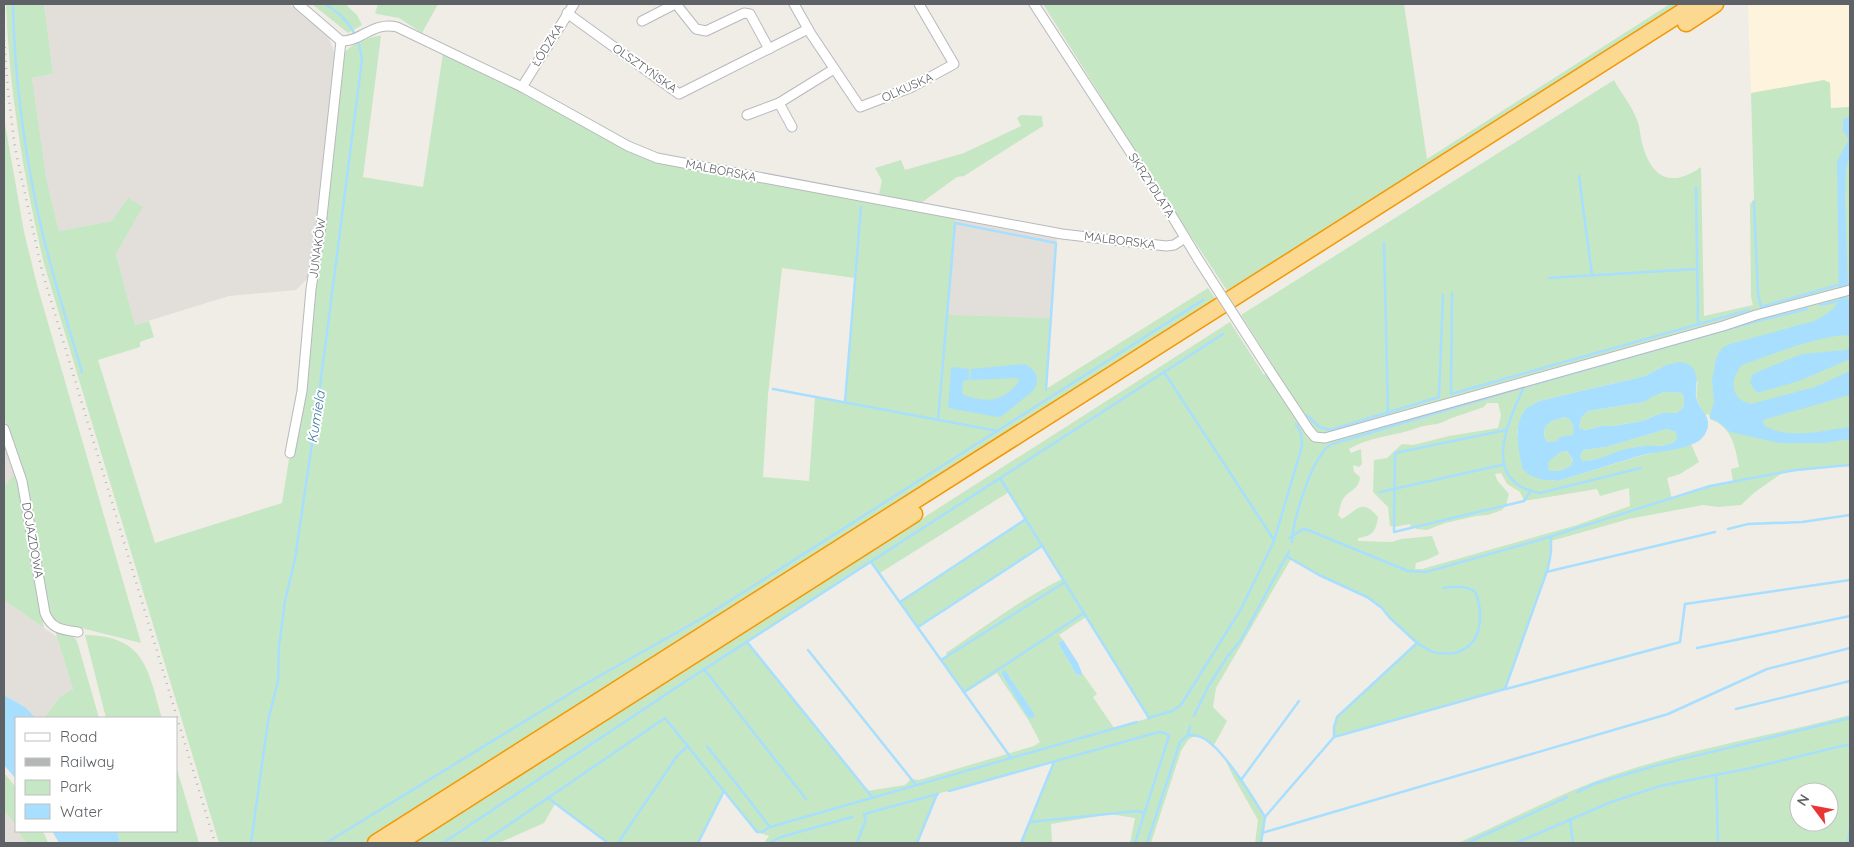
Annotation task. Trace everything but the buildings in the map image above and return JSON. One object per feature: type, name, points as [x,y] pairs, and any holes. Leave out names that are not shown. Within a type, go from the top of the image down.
[{"type":"highway","points":[[376,843],[1695,4]]},
{"type":"highway","points":[[398,843],[1715,4]]},
{"type":"street","points":[[298,4],[345,41]]},
{"type":"street","name":"ŁÓDZKA","points":[[522,87],[574,4]]},
{"type":"street","points":[[642,21],[676,4],[696,29],[706,30],[744,13],[750,14],[769,49]]},
{"type":"street","points":[[747,115],[779,103],[834,69],[794,4]]},
{"type":"street","name":"OLKUSKA","points":[[834,69],[860,107],[912,86],[954,64],[918,4]]},
{"type":"street","name":"SKRZYDLATA","points":[[1034,4],[1308,430],[1315,437],[1326,438],[1722,326],[1756,314],[1845,291]]},
{"type":"street","name":"OLSZTYŃSKA","points":[[567,13],[679,94],[808,29]]},
{"type":"street","name":"MALBORSKA","points":[[345,41],[383,26],[397,28],[522,87],[628,146],[657,158],[1062,234],[1166,246],[1174,245],[1185,238]]},
{"type":"street","name":"JUNAKÓW","points":[[290,453],[302,391],[311,289],[345,41]]},
{"type":"street","points":[[779,103],[792,127]]},
{"type":"street","name":"DOJAZDOWA","points":[[4,429],[22,481],[45,613],[48,621],[54,626],[78,632]]},
{"type":"shaded area","points":[[44,4],[289,4],[328,36],[335,54],[315,233],[309,277],[296,290],[229,296],[135,325],[116,254],[143,207],[112,221],[59,231],[47,182],[32,78],[53,74]]},
{"type":"shaded area","points":[[1748,4],[1850,4],[1850,107],[1831,108],[1829,81],[1751,93]]},
{"type":"shaded area","points":[[956,216],[1057,236],[1051,318],[947,316]]},
{"type":"shaded area","points":[[4,435],[17,470],[4,487]]},
{"type":"shaded area","points":[[4,600],[57,637],[73,689],[60,697],[45,717],[35,717],[25,707],[4,695]]},
{"type":"shaded area","points":[[4,811],[15,825],[15,832],[19,832],[26,843],[4,843]]},
{"type":"green space","points":[[6,4],[44,4],[53,74],[32,78],[47,182],[59,231],[112,221],[128,198],[143,207],[116,254],[135,325],[149,321],[154,337],[140,342],[140,347],[98,360],[155,543],[282,503],[289,459],[293,457],[305,390],[312,306],[329,190],[345,53],[356,44],[371,37],[381,36],[363,177],[423,187],[443,53],[520,90],[626,148],[956,216],[947,315],[1051,318],[1046,389],[1208,288],[1216,300],[364,843],[219,843],[44,264],[19,135],[10,70]],"holes":[[[782,268],[855,278],[845,402],[815,397],[809,481],[763,477],[768,395]]]},
{"type":"green space","points":[[312,4],[345,4],[357,15],[362,25],[348,33]]},
{"type":"green space","points":[[378,4],[438,4],[422,33],[399,18],[375,13]]},
{"type":"green space","points":[[1043,4],[1404,4],[1427,159],[1670,4],[1680,4],[1228,292],[1107,109],[1104,101]]},
{"type":"green space","points":[[1614,80],[1635,115],[1646,155],[1656,171],[1663,176],[1671,178],[1690,174],[1701,167],[1704,316],[1753,305],[1751,297],[1750,204],[1754,199],[1751,93],[1824,80],[1830,83],[1831,108],[1850,107],[1850,465],[1782,473],[1755,492],[1741,505],[1718,507],[1703,505],[1629,519],[1551,541],[1548,568],[1505,689],[1334,737],[1337,717],[1417,643],[1382,608],[1367,597],[1319,575],[1291,559],[1216,688],[1213,707],[1227,721],[1213,747],[1203,738],[1194,736],[1188,740],[1181,751],[1151,843],[1130,843],[1135,818],[1110,814],[1051,824],[1052,843],[1021,843],[1053,762],[937,794],[917,843],[764,843],[769,836],[757,832],[724,791],[698,843],[608,843],[555,804],[544,823],[499,843],[414,843],[1230,322],[1264,375],[1274,367],[1241,315]],"holes":[[[1666,365],[1698,382],[1697,395],[1700,407],[1706,415],[1709,414],[1710,419],[1717,422],[1728,432],[1734,445],[1739,467],[1731,469],[1733,482],[1710,486],[1672,499],[1667,478],[1680,474],[1699,462],[1691,444],[1640,456],[1558,481],[1538,478],[1522,467],[1517,431],[1527,408],[1539,401],[1645,376]],[[1487,403],[1498,403],[1501,415],[1498,428],[1449,436],[1413,445],[1402,444],[1387,458],[1374,460],[1373,492],[1388,507],[1390,526],[1410,524],[1411,528],[1416,527],[1416,529],[1427,530],[1445,523],[1488,515],[1502,510],[1506,505],[1509,494],[1497,480],[1495,474],[1501,473],[1507,484],[1520,492],[1524,501],[1597,489],[1600,496],[1629,488],[1630,506],[1577,525],[1422,569],[1415,569],[1416,563],[1439,554],[1432,536],[1401,539],[1392,542],[1358,541],[1358,538],[1367,536],[1374,530],[1378,517],[1372,511],[1363,507],[1342,519],[1338,515],[1343,499],[1358,485],[1360,477],[1354,472],[1353,465],[1359,467],[1362,464],[1361,449],[1351,453],[1349,449],[1366,441],[1442,422],[1484,407]],[[1009,492],[1026,519],[900,602],[918,627],[1042,546],[1062,579],[1032,595],[1003,614],[946,653],[947,656],[941,660],[965,693],[997,673],[1029,721],[1040,742],[1034,746],[919,780],[911,779],[905,785],[867,791],[747,642],[871,562],[880,573]],[[1086,617],[1149,718],[1114,728],[1093,697],[1097,694],[1082,673],[1080,676],[1076,674],[1058,643],[1063,640],[1059,635]],[[1002,675],[1009,676],[1035,716],[1015,696]]]},
{"type":"green space","points":[[1021,115],[1042,116],[1043,126],[964,176],[957,177],[921,203],[879,194],[882,181],[875,168],[901,160],[905,170],[964,153],[1021,126],[1017,118]]},
{"type":"green space","points":[[4,118],[24,232],[37,285],[141,643],[49,620],[38,543],[28,492],[22,467],[4,419]]},
{"type":"green space","points":[[1664,392],[1683,393],[1684,404],[1682,409],[1676,413],[1662,413],[1642,421],[1614,426],[1601,426],[1586,430],[1579,428],[1581,418],[1588,411],[1644,402]]},
{"type":"green space","points":[[1565,417],[1572,424],[1573,435],[1557,441],[1547,442],[1544,436],[1545,427],[1552,421]]},
{"type":"green space","points":[[1667,429],[1677,432],[1677,439],[1663,446],[1636,447],[1590,461],[1583,461],[1580,457],[1583,450],[1606,447]]},
{"type":"green space","points":[[1567,451],[1573,461],[1571,466],[1559,471],[1549,471],[1547,462],[1561,452]]},
{"type":"green space","points":[[17,470],[24,502],[44,628],[4,600],[4,487]]},
{"type":"green space","points":[[55,631],[72,635],[77,641],[99,717],[45,717],[60,697],[73,689]]},
{"type":"green space","points":[[85,635],[120,641],[141,658],[152,684],[162,717],[106,717]]},
{"type":"green space","points":[[1850,715],[1850,843],[1458,843],[1561,795],[1596,781],[1627,770]]},
{"type":"green space","points":[[1226,761],[1239,776],[1265,817],[1261,843],[1255,843],[1258,820]]},
{"type":"green space","points":[[4,773],[15,786],[15,825],[4,811]]},
{"type":"green space","points":[[178,773],[199,843],[120,843],[117,832],[178,832]]},
{"type":"green space","points":[[19,832],[43,832],[48,843],[26,843]]},
{"type":"water","points":[[1850,117],[1850,155],[1846,169],[1845,198],[1848,283],[1846,291],[1850,302],[1850,338],[1847,335],[1821,339],[1742,365],[1735,376],[1734,388],[1735,394],[1739,398],[1751,404],[1815,387],[1850,371],[1850,395],[1763,420],[1764,425],[1773,430],[1794,433],[1850,427],[1850,439],[1824,443],[1779,443],[1730,432],[1717,421],[1710,419],[1714,402],[1712,381],[1716,358],[1722,348],[1730,344],[1814,321],[1825,315],[1839,301],[1837,161],[1849,139],[1843,131],[1843,119]]},
{"type":"water","points":[[1850,348],[1850,359],[1799,381],[1757,393],[1750,383],[1752,375],[1757,372],[1802,354]]},
{"type":"water","points":[[1679,362],[1685,363],[1695,371],[1697,401],[1708,420],[1707,430],[1700,440],[1682,448],[1639,456],[1558,481],[1533,477],[1522,467],[1518,430],[1519,422],[1527,408],[1539,401],[1645,376],[1666,365]],"holes":[[[1664,392],[1683,393],[1684,405],[1676,413],[1662,413],[1642,421],[1614,426],[1601,426],[1586,430],[1579,428],[1581,418],[1588,411],[1644,402]],[[1565,417],[1568,418],[1572,424],[1573,435],[1560,437],[1557,441],[1547,442],[1544,436],[1545,427],[1552,421]],[[1667,429],[1676,432],[1677,439],[1668,444],[1629,448],[1590,460],[1583,461],[1580,457],[1583,450],[1606,447]],[[1567,451],[1573,460],[1571,466],[1559,471],[1549,471],[1548,462],[1561,452]]]},
{"type":"water","points":[[1024,364],[1035,372],[1037,383],[1033,391],[1002,416],[997,417],[948,408],[951,369],[953,367],[969,369],[969,380],[963,381],[962,393],[964,395],[987,400],[1001,397],[1007,393],[1019,381],[1018,378],[970,380],[971,369]]},
{"type":"water","points":[[1063,640],[1078,663],[1082,673],[1081,676],[1076,674],[1058,643]]},
{"type":"water","points":[[1005,670],[1033,712],[1035,716],[1030,719],[1002,675],[1002,672]]},
{"type":"water","points":[[4,695],[25,707],[35,717],[15,717],[15,778],[4,765]]},
{"type":"water","points":[[53,832],[117,832],[120,843],[59,843]]},
{"type":"waterway","points":[[13,4],[20,102],[35,199],[51,265],[82,372]]},
{"type":"waterway","name":"Kumiela","points":[[251,843],[268,721],[278,681],[279,646],[285,601],[295,559],[317,410],[362,60],[358,42],[351,27],[340,15],[325,4]]},
{"type":"waterway","points":[[1579,176],[1592,275]]},
{"type":"waterway","points":[[1696,187],[1698,325]]},
{"type":"waterway","points":[[1754,202],[1758,294],[1761,307],[1838,285]]},
{"type":"waterway","points":[[845,402],[861,207]]},
{"type":"waterway","points":[[938,420],[955,223],[1056,243],[1046,390]]},
{"type":"waterway","points":[[1384,243],[1388,414]]},
{"type":"waterway","points":[[1549,278],[1697,269]]},
{"type":"waterway","points":[[1452,293],[1451,394],[1749,310]]},
{"type":"waterway","points":[[1307,415],[1319,427],[1330,430],[1439,397],[1443,295]]},
{"type":"waterway","points":[[326,843],[587,683],[706,616],[1203,300]]},
{"type":"waterway","points":[[1820,305],[1839,301]]},
{"type":"waterway","points":[[1292,542],[1295,521],[1307,482],[1325,449],[1332,444],[1524,387],[1757,321],[1807,309]]},
{"type":"waterway","points":[[443,843],[680,685],[1223,334]]},
{"type":"waterway","points":[[1164,372],[1274,540]]},
{"type":"waterway","points":[[1524,387],[1511,418],[1503,450],[1504,464],[1510,477],[1521,487],[1540,493],[1641,468]]},
{"type":"waterway","points":[[773,389],[998,431]]},
{"type":"waterway","points":[[1148,718],[1172,711],[1181,705],[1241,609],[1274,541],[1302,446],[1301,433],[1296,424]]},
{"type":"waterway","points":[[1506,430],[1395,453],[1394,532],[1524,501],[1530,492]]},
{"type":"waterway","points":[[1380,492],[1502,465]]},
{"type":"waterway","points":[[1289,538],[1303,529],[1308,530],[1408,571],[1426,572],[1536,541],[1710,486],[1795,470],[1850,465]]},
{"type":"waterway","points":[[1000,478],[1149,718]]},
{"type":"waterway","points":[[1728,529],[1748,524],[1802,522],[1850,515]]},
{"type":"waterway","points":[[900,602],[1026,519]]},
{"type":"waterway","points":[[1546,572],[1715,532]]},
{"type":"waterway","points":[[1286,556],[1319,575],[1367,597],[1382,608],[1417,643],[1337,717],[1334,737],[1505,689],[1548,568],[1551,537]]},
{"type":"waterway","points":[[918,627],[1042,546]]},
{"type":"waterway","points":[[1194,716],[1208,687],[1227,657],[1241,640],[1289,551]]},
{"type":"waterway","points":[[871,562],[1011,758]]},
{"type":"waterway","points":[[1506,689],[1680,642],[1685,604],[1850,580]]},
{"type":"waterway","points":[[941,660],[1065,582]]},
{"type":"waterway","points":[[1417,643],[1433,652],[1442,654],[1454,653],[1463,650],[1475,637],[1480,621],[1476,593],[1465,587],[1443,588]]},
{"type":"waterway","points":[[964,692],[1084,613]]},
{"type":"waterway","points":[[1697,648],[1850,616]]},
{"type":"waterway","points":[[747,642],[873,798]]},
{"type":"waterway","points":[[1262,833],[1668,714],[1767,669],[1850,648]]},
{"type":"waterway","points":[[808,650],[916,785]]},
{"type":"waterway","points":[[704,669],[806,799]]},
{"type":"waterway","points":[[1736,709],[1850,681]]},
{"type":"waterway","points":[[1241,780],[1299,701]]},
{"type":"waterway","points":[[482,843],[665,718],[757,832],[1137,722]]},
{"type":"waterway","points":[[1577,792],[1594,784],[1654,766],[1850,718]]},
{"type":"waterway","points":[[1188,735],[1190,726]]},
{"type":"waterway","points":[[949,791],[1159,732],[1165,733],[1169,736],[1135,843]]},
{"type":"waterway","points":[[1147,843],[1180,742],[1188,735],[1203,738],[1211,743],[1237,774],[1265,817]]},
{"type":"waterway","points":[[1261,843],[1265,817],[1334,737]]},
{"type":"waterway","points":[[1516,843],[1611,802],[1660,786],[1751,768],[1850,744]]},
{"type":"waterway","points":[[618,843],[677,756],[688,746]]},
{"type":"waterway","points":[[707,746],[770,827]]},
{"type":"waterway","points":[[1021,843],[1054,762]]},
{"type":"waterway","points":[[1716,775],[1718,843]]},
{"type":"waterway","points":[[698,843],[724,791]]},
{"type":"waterway","points":[[917,843],[937,794]]},
{"type":"waterway","points":[[857,843],[866,819],[864,814],[938,794]]},
{"type":"waterway","points":[[1467,843],[1567,797]]},
{"type":"waterway","points":[[548,798],[608,843]]},
{"type":"waterway","points":[[1030,822],[1137,811],[1145,813]]},
{"type":"waterway","points":[[769,843],[781,837],[852,817]]},
{"type":"waterway","points":[[1570,819],[1573,843]]},
{"type":"waterway","points":[[1848,843],[1850,828]]},
{"type":"railway","points":[[4,40],[15,148],[42,271],[177,717]]},
{"type":"railway","points":[[178,721],[215,843]]}]
